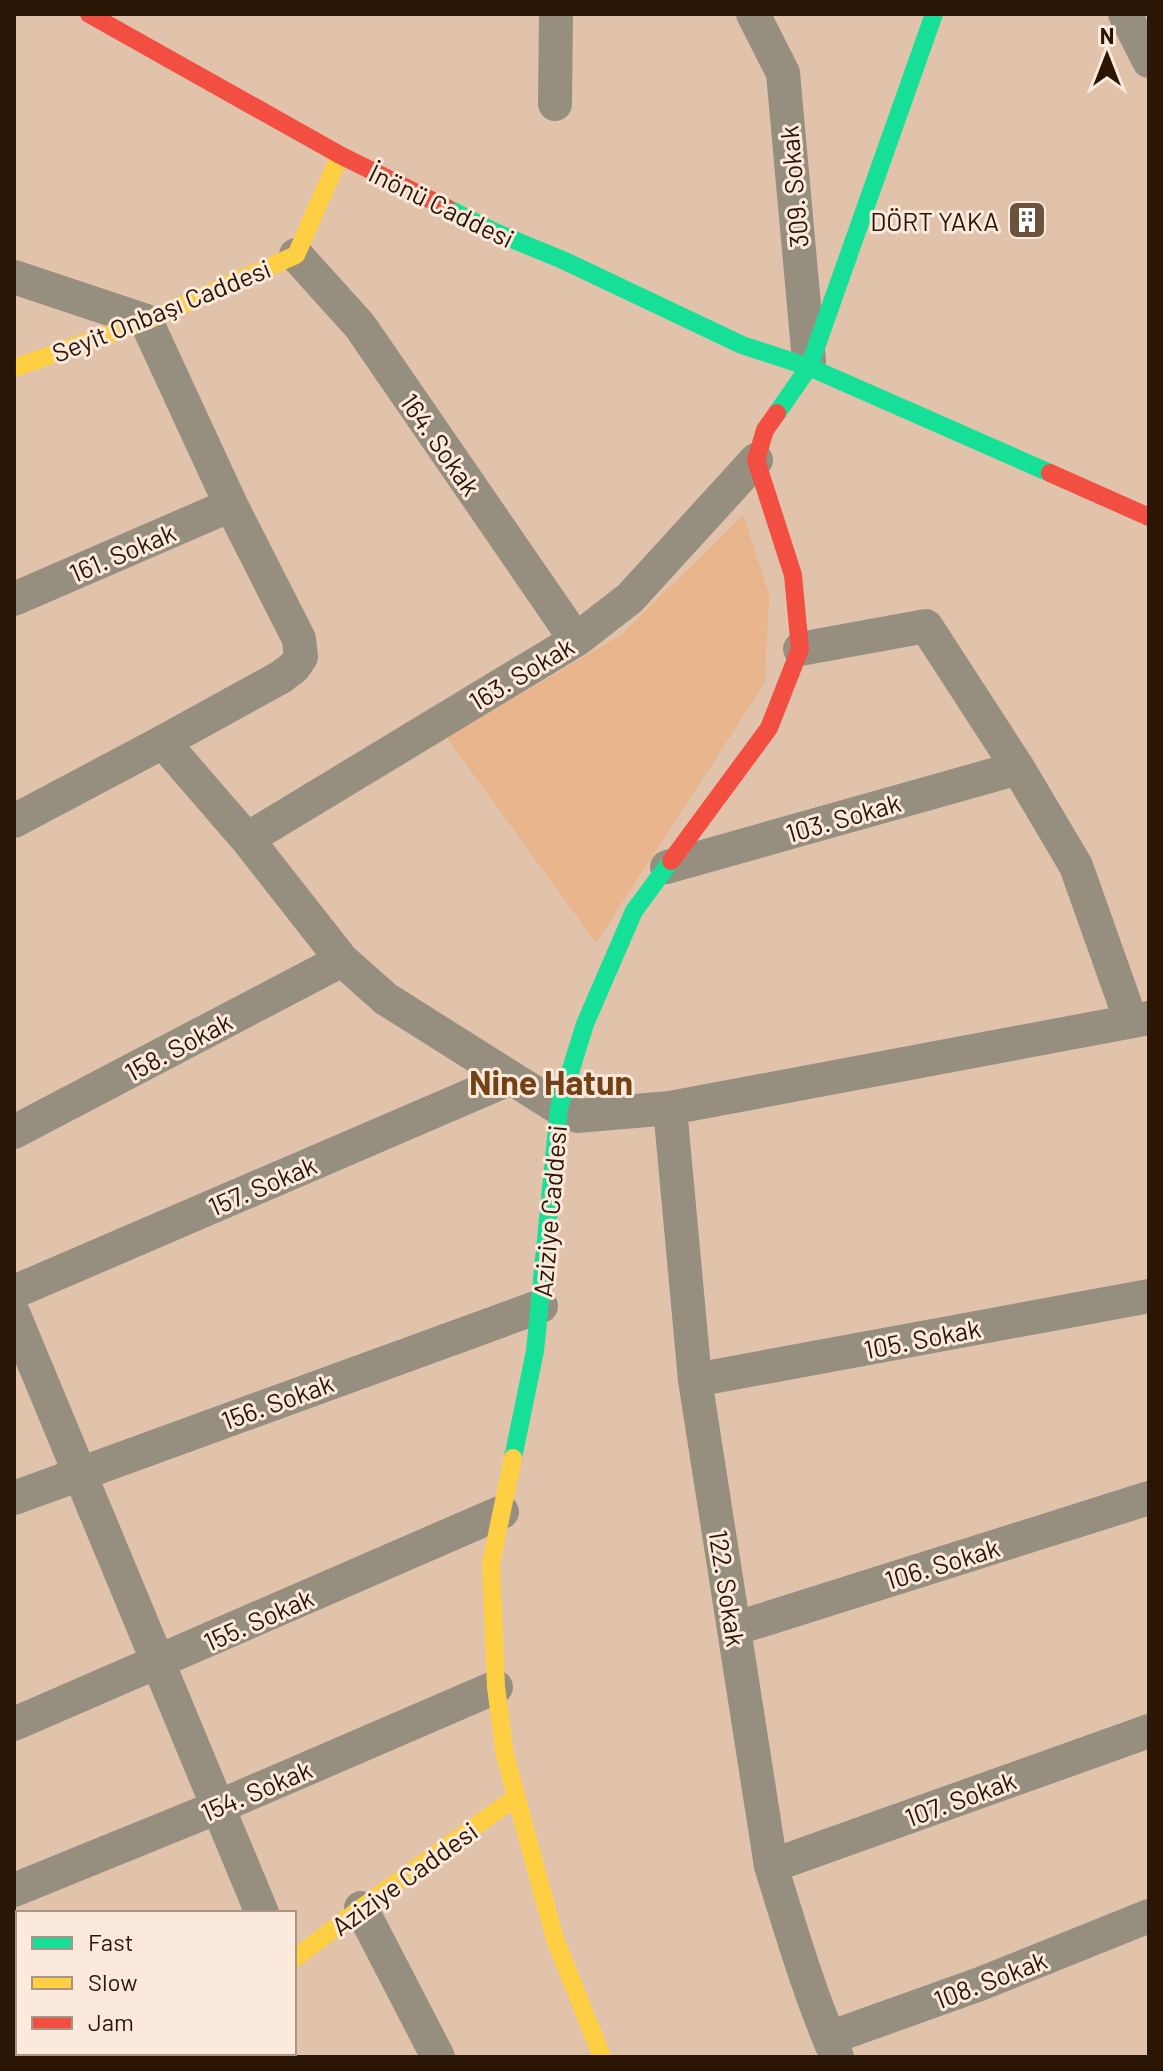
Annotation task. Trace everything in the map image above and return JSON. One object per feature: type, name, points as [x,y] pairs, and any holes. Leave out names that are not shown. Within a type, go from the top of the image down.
[{"type":"street","name":"İnönü Caddesi","points":[[89,14],[340,155],[495,232],[565,261],[742,345],[809,367],[1149,517]]},
{"type":"street","points":[[555,104],[556,14]]},
{"type":"street","name":"309. Sokak","points":[[753,14],[783,73],[809,367]]},
{"type":"street","points":[[782,14],[783,73]]},
{"type":"street","points":[[756,460],[765,430],[809,367],[934,14]]},
{"type":"street","points":[[1125,14],[1149,61]]},
{"type":"street","name":"Seyit Onbaşı Caddesi","points":[[14,368],[146,321],[296,255],[340,155]]},
{"type":"street","name":"164. Sokak","points":[[296,255],[360,326],[576,640]]},
{"type":"street","points":[[14,277],[146,321],[231,505],[299,639],[301,657],[281,677],[14,821]]},
{"type":"street","name":"163. Sokak","points":[[247,839],[576,640],[630,598],[756,460]]},
{"type":"street","name":"Aziziye Caddesi","points":[[602,2057],[555,1939],[505,1755],[496,1687],[491,1563],[535,1351],[559,1108],[585,1024],[634,911],[769,728],[800,649],[793,575],[756,460]]},
{"type":"street","name":"161. Sokak","points":[[14,599],[231,505]]},
{"type":"street","points":[[163,742],[247,839],[342,960],[386,999],[559,1108],[577,1116],[670,1108],[1140,1020],[1076,866],[1018,768],[926,626],[800,649]]},
{"type":"street","name":"103. Sokak","points":[[667,867],[1018,768]]},
{"type":"street","name":"158. Sokak","points":[[14,1132],[342,960]]},
{"type":"street","name":"157. Sokak","points":[[14,1292],[511,1078]]},
{"type":"street","name":"122. Sokak","points":[[670,1108],[695,1380],[771,1866],[833,2048]]},
{"type":"street","name":"105. Sokak","points":[[695,1380],[1149,1296]]},
{"type":"street","name":"156. Sokak","points":[[14,1498],[541,1306]]},
{"type":"street","points":[[14,1315],[261,1911]]},
{"type":"street","name":"106. Sokak","points":[[734,1629],[1149,1498]]},
{"type":"street","name":"155. Sokak","points":[[14,1724],[502,1512]]},
{"type":"street","name":"154. Sokak","points":[[14,1890],[218,1807],[496,1687]]},
{"type":"street","name":"107. Sokak","points":[[771,1866],[1149,1731]]},
{"type":"street","name":"Aziziye Caddesi","points":[[296,1957],[516,1797]]},
{"type":"street","points":[[361,1908],[438,2057]]},
{"type":"street","name":"108. Sokak","points":[[833,2048],[1149,1916]]},
{"type":"shaded area","points":[[743,515],[769,594],[765,683],[596,943],[447,738],[621,635]]},
{"type":"traffic: fast","points":[[777,413],[809,367],[934,14]]},
{"type":"traffic: fast","points":[[447,208],[742,345],[809,367],[1050,473]]},
{"type":"traffic: fast","points":[[513,1458],[535,1351],[559,1108],[585,1024],[634,911],[671,861]]},
{"type":"traffic: slow","points":[[14,368],[146,321],[296,255],[340,155]]},
{"type":"traffic: slow","points":[[513,1458],[491,1563],[496,1687],[505,1755],[555,1939],[602,2057]]},
{"type":"traffic: slow","points":[[296,1957],[516,1797]]},
{"type":"traffic: jam","points":[[89,14],[340,155],[447,208]]},
{"type":"traffic: jam","points":[[671,861],[769,728],[800,649],[793,575],[756,460],[765,430],[777,413]]},
{"type":"traffic: jam","points":[[1050,473],[1149,517]]},
{"type":"place","name":"DÖRT YAKA","points":[[1027,220]]},
{"type":"district","name":"Nine Hatun","points":[[551,1081]]}]
